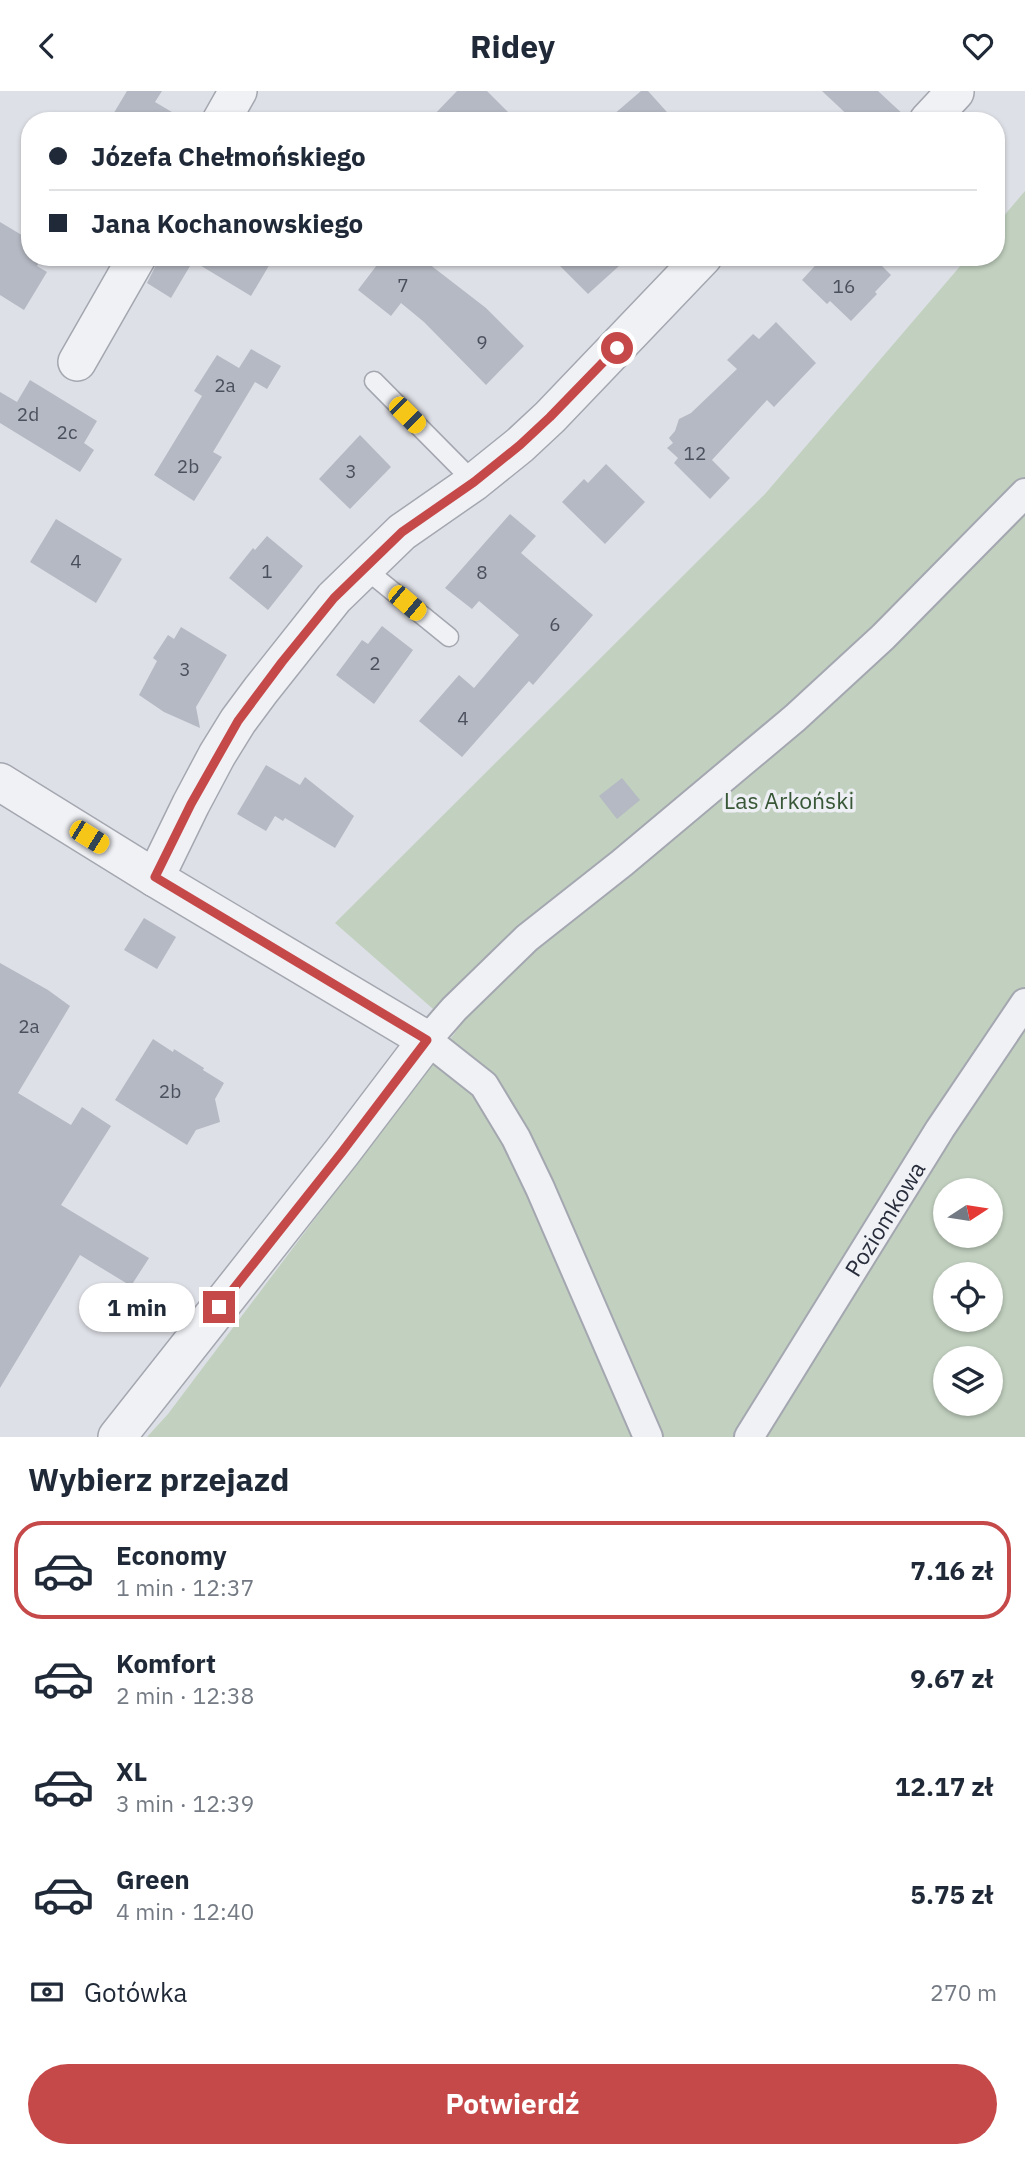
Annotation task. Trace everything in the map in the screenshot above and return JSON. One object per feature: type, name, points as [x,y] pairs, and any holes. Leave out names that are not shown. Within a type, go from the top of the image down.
[{"type":"street","points":[[226,112],[238,91]]},
{"type":"street","points":[[936,112],[955,92]]},
{"type":"street","points":[[77,362],[132,266]]},
{"type":"street","points":[[155,877],[191,804],[238,721],[326,608],[402,532],[474,482],[550,417],[694,266]]},
{"type":"street","points":[[117,1437],[454,1009],[527,938],[622,863],[805,709],[883,637],[1025,493]]},
{"type":"street","points":[[0,782],[427,1040],[484,1085],[516,1138],[540,1188],[648,1437]]},
{"type":"street","name":"Poziomkowa","points":[[749,1437],[933,1141],[1025,1003]]},
{"type":"lane","points":[[374,381],[474,482]]},
{"type":"lane","points":[[364,568],[449,637]]},
{"type":"green space","name":"Las Arkoński","points":[[1025,191],[1025,1437],[147,1437],[168,1414],[457,1030],[335,923],[765,494],[960,266],[1005,266],[1005,214]]},
{"type":"building","points":[[127,91],[162,91],[155,102],[172,112],[114,112]]},
{"type":"building","points":[[457,91],[487,91],[508,112],[437,112]]},
{"type":"building","points":[[641,91],[648,91],[667,112],[616,112]]},
{"type":"building","points":[[822,91],[878,91],[901,112],[844,112]]},
{"type":"building","points":[[0,222],[21,235],[21,266],[37,266],[47,272],[24,310],[0,295]]},
{"type":"building","points":[[190,266],[171,298],[147,283],[155,267]]},
{"type":"building","points":[[201,266],[269,266],[251,296]]},
{"type":"building","points":[[376,266],[432,266],[486,308],[524,346],[486,385],[424,322],[401,303],[391,316],[358,290]]},
{"type":"building","points":[[560,266],[619,266],[588,294]]},
{"type":"building","points":[[815,266],[882,266],[891,275],[851,321],[830,301],[827,304],[802,280]]},
{"type":"building","points":[[776,322],[816,363],[774,407],[767,400],[712,460],[730,478],[710,499],[674,463],[678,458],[667,448],[673,443],[669,438],[679,419],[691,413],[737,369],[727,360],[753,334],[759,339]]},
{"type":"building","points":[[251,349],[281,366],[267,389],[255,382],[213,452],[222,457],[194,501],[154,475],[202,396],[194,391],[217,355],[239,368]]},
{"type":"building","points":[[30,380],[97,421],[84,443],[94,450],[80,472],[0,423],[0,392],[17,402]]},
{"type":"building","points":[[360,435],[391,467],[350,509],[319,479]]},
{"type":"building","points":[[606,464],[645,502],[605,544],[562,502],[584,479],[588,483]]},
{"type":"building","points":[[510,514],[536,536],[521,553],[593,615],[533,685],[529,681],[462,757],[419,721],[459,675],[474,688],[519,635],[479,601],[472,609],[445,588]]},
{"type":"building","points":[[56,519],[122,559],[96,603],[30,562]]},
{"type":"building","points":[[267,536],[303,566],[268,610],[229,578],[253,548],[255,550]]},
{"type":"building","points":[[382,626],[413,650],[374,704],[336,675],[362,640],[368,644]]},
{"type":"building","points":[[181,627],[227,655],[196,707],[200,728],[164,712],[139,695],[157,661],[153,658],[168,635],[174,639]]},
{"type":"building","points":[[266,765],[300,785],[305,777],[354,816],[335,848],[285,818],[283,821],[275,816],[266,831],[237,814]]},
{"type":"building","points":[[622,778],[640,800],[617,819],[599,796]]},
{"type":"building","points":[[144,918],[176,937],[157,969],[124,950]]},
{"type":"building","points":[[0,963],[48,990],[70,1006],[18,1093],[71,1125],[82,1107],[111,1126],[61,1205],[149,1258],[131,1286],[80,1255],[0,1388]]},
{"type":"building","points":[[153,1039],[173,1052],[174,1049],[224,1083],[215,1099],[220,1122],[196,1130],[187,1145],[115,1100]]},
{"type":"route","points":[[219,1307],[427,1040],[155,877],[217,755],[238,721],[334,598],[402,532],[474,482],[520,445],[617,348]]}]
